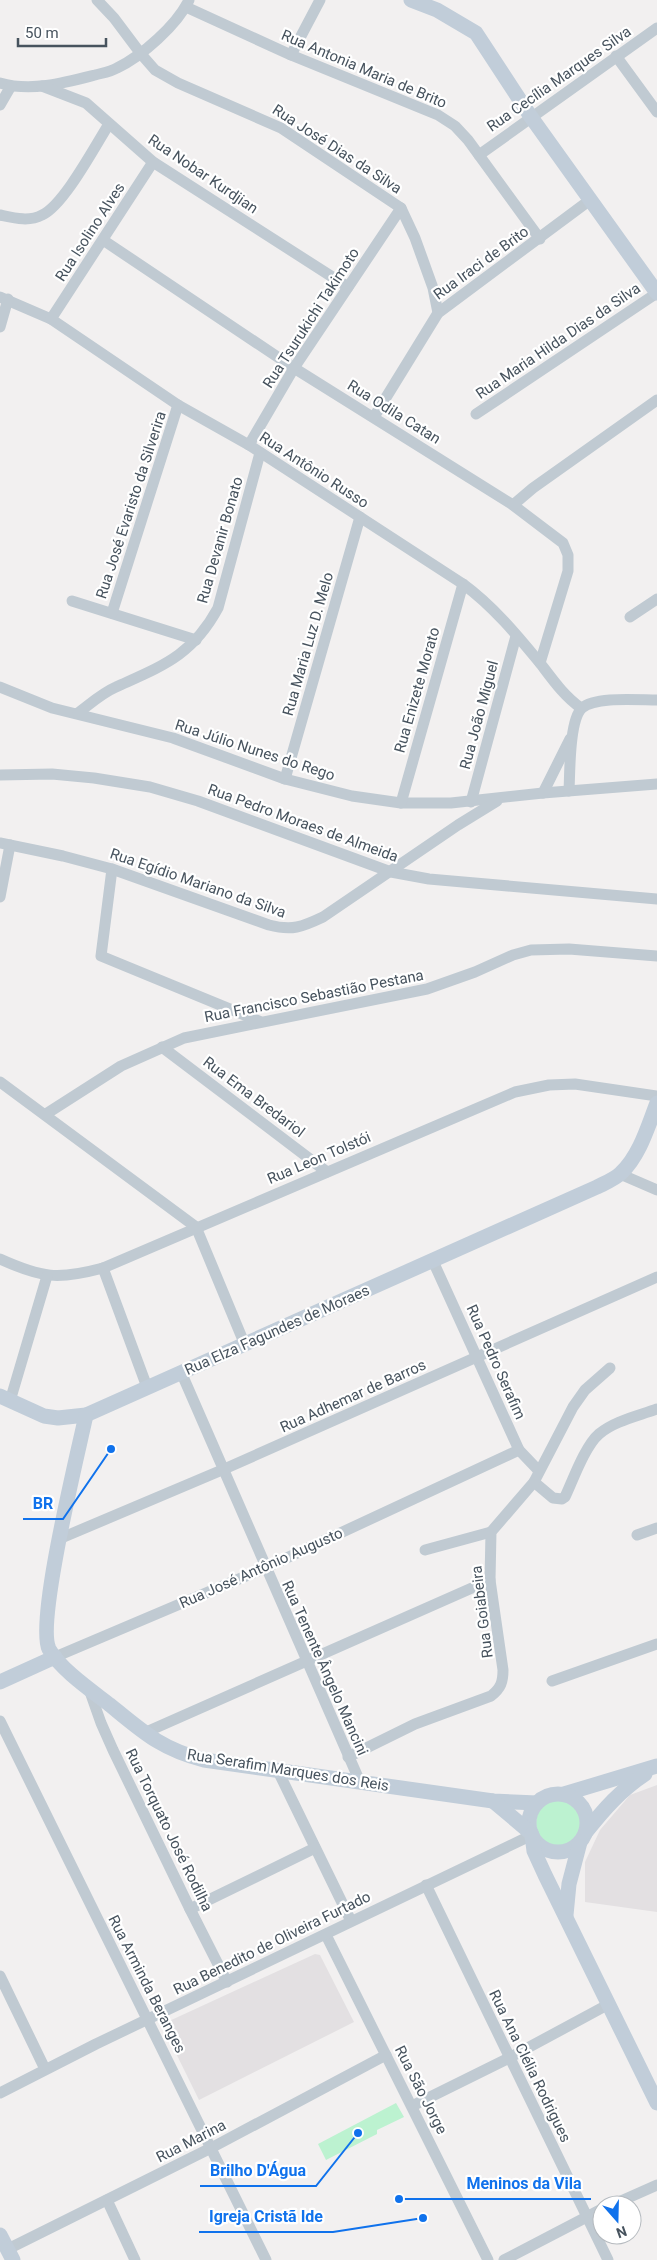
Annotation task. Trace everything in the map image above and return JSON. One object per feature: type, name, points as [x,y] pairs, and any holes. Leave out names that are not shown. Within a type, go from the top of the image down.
[{"type":"street","name":"Rua José Dias da Silva","points":[[97,0],[128,35],[155,70],[172,81],[281,128],[401,208],[415,238],[430,280],[438,313]]},
{"type":"street","points":[[291,55],[320,0]]},
{"type":"street","points":[[413,0],[464,24],[476,33],[531,116],[657,293]]},
{"type":"street","points":[[0,105],[5,84],[42,86],[116,69],[141,54],[187,4]]},
{"type":"street","name":"Rua Antonia Maria de Brito","points":[[187,4],[291,55],[438,115],[455,126],[479,155],[540,239]]},
{"type":"street","name":"Rua Cecília Marques Silva","points":[[479,155],[531,116],[657,28]]},
{"type":"street","points":[[616,56],[657,112]]},
{"type":"street","name":"Rua Nobar Kurdjian","points":[[42,86],[86,103],[153,162],[348,287]]},
{"type":"street","points":[[0,215],[31,219],[41,216],[52,209],[63,196],[109,124]]},
{"type":"street","name":"Rua Isolino Alves","points":[[51,319],[153,162]]},
{"type":"street","name":"Rua Iraci de Brito","points":[[374,416],[438,313],[590,200]]},
{"type":"street","name":"Rua Tsurukichi Takimoto","points":[[248,446],[294,368],[401,208]]},
{"type":"street","name":"Rua Odila Catan","points":[[103,240],[294,368],[374,416],[513,505],[563,543],[568,555],[568,571],[540,663]]},
{"type":"street","name":"Rua Maria Hilda Dias da Silva","points":[[476,414],[657,293]]},
{"type":"street","points":[[0,327],[4,298]]},
{"type":"street","name":"Rua Antônio Russo","points":[[4,298],[51,319],[178,405],[260,453],[463,584],[482,599],[540,663],[564,694],[581,708]]},
{"type":"street","points":[[513,505],[533,488],[657,400]]},
{"type":"street","name":"Rua José Evaristo da Silverira","points":[[112,613],[178,405]]},
{"type":"street","name":"Rua Devanir Bonato","points":[[78,713],[115,687],[152,672],[196,640],[209,625],[218,608],[260,453]]},
{"type":"street","name":"Rua Maria Luz D. Melo","points":[[285,779],[360,517]]},
{"type":"street","name":"Rua Enizete Morato","points":[[401,803],[463,584]]},
{"type":"street","points":[[630,617],[657,599]]},
{"type":"street","points":[[72,601],[196,640]]},
{"type":"street","name":"Rua João Miguel","points":[[471,802],[516,636]]},
{"type":"street","name":"Rua Júlio Nunes do Rego","points":[[0,687],[52,708],[174,738],[285,779],[352,796],[401,803],[471,802],[543,793],[657,784]]},
{"type":"street","points":[[568,791],[573,732],[577,714],[581,708],[598,701],[657,700]]},
{"type":"street","points":[[543,793],[573,732]]},
{"type":"street","name":"Rua Pedro Moraes de Almeida","points":[[0,775],[60,775],[94,778],[150,787],[198,801],[391,872],[482,886],[657,899]]},
{"type":"street","name":"Rua Egídio Mariano da Silva","points":[[5,844],[112,869],[286,930],[306,925],[323,916],[501,798]]},
{"type":"street","points":[[0,897],[5,844]]},
{"type":"street","points":[[112,869],[101,956],[259,1022]]},
{"type":"street","name":"Rua Francisco Sebastião Pestana","points":[[46,1114],[121,1066],[162,1047],[193,1036],[427,990],[513,955],[531,950],[569,949],[657,956]]},
{"type":"street","name":"Rua Ema Bredariol","points":[[162,1047],[327,1172]]},
{"type":"street","points":[[0,1082],[46,1114],[196,1227],[245,1345]]},
{"type":"street","name":"Rua Leon Tolstói","points":[[0,1259],[26,1271],[46,1276],[62,1277],[103,1268],[515,1092],[549,1085],[575,1084],[657,1096]]},
{"type":"street","name":"Rua Elza Fagundes de Moraes","points":[[5,1398],[44,1416],[58,1418],[86,1415],[245,1345],[432,1259],[598,1187],[620,1174],[637,1151],[657,1103]]},
{"type":"street","points":[[620,1174],[657,1190]]},
{"type":"street","name":"Rua Pedro Serafim","points":[[432,1259],[479,1357],[519,1450],[536,1477],[554,1498],[562,1499],[565,1497],[590,1446],[598,1434],[617,1424],[657,1409]]},
{"type":"street","points":[[103,1268],[147,1387]]},
{"type":"street","points":[[5,1398],[46,1276]]},
{"type":"street","name":"Rua Adhemar de Barros","points":[[59,1539],[222,1470],[657,1277]]},
{"type":"street","points":[[425,1550],[491,1532],[536,1477],[573,1407],[585,1390],[610,1368]]},
{"type":"street","name":"Rua Tenente Ângelo Mancini","points":[[181,1372],[222,1470],[360,1782]]},
{"type":"street","points":[[55,1657],[48,1647],[46,1624],[59,1539],[86,1415]]},
{"type":"street","name":"Rua José Antônio Augusto","points":[[0,1682],[265,1568],[519,1450]]},
{"type":"street","points":[[638,1536],[657,1528]]},
{"type":"street","name":"Rua Goiabeira","points":[[348,1757],[415,1724],[479,1701],[495,1693],[504,1681],[499,1630],[490,1580],[491,1532]]},
{"type":"street","points":[[144,1733],[490,1580]]},
{"type":"street","points":[[552,1681],[657,1644]]},
{"type":"street","name":"Rua Serafim Marques dos Reis","points":[[55,1657],[89,1689],[144,1733],[172,1751],[188,1756],[204,1760],[493,1801],[536,1803]]},
{"type":"street","name":"Rua Torquato José Rodilha","points":[[89,1689],[109,1741],[190,1909],[228,1982]]},
{"type":"street","name":"Rua Arminda Beranges","points":[[0,1721],[266,2260]]},
{"type":"street","points":[[656,1766],[564,1794],[544,1797],[536,1803],[529,1817],[534,1851],[657,2103]]},
{"type":"street","points":[[493,1801],[531,1834],[545,1849],[555,1852],[565,1851],[583,1837],[606,1806],[623,1789],[656,1766]]},
{"type":"street","points":[[277,1769],[351,1921]]},
{"type":"street","points":[[564,1794],[580,1804],[586,1817],[583,1837],[569,1884],[566,1915]]},
{"type":"street","name":"Rua Benedito de Oliveira Furtado","points":[[0,2093],[45,2069],[326,1935],[351,1921],[531,1834]]},
{"type":"street","points":[[190,1909],[315,1848]]},
{"type":"street","name":"Rua Ana Clélia Rodrigues","points":[[426,1885],[608,2260]]},
{"type":"street","name":"Rua São Jorge","points":[[326,1935],[488,2260]]},
{"type":"street","points":[[0,1976],[45,2069]]},
{"type":"street","points":[[412,2106],[509,2058],[609,2004]]},
{"type":"street","name":"Rua Marina","points":[[10,2255],[107,2200],[212,2148],[386,2054]]},
{"type":"street","points":[[634,2195],[657,2185]]},
{"type":"street","points":[[107,2200],[136,2260]]},
{"type":"street","points":[[504,2260],[592,2214]]},
{"type":"street","points":[[0,2235],[10,2255]]},
{"type":"shaded area","points":[[657,1785],[657,1912],[585,1902],[585,1862],[600,1830],[630,1795]]},
{"type":"shaded area","points":[[315,1954],[320,1955],[354,2022],[199,2100],[164,2029],[167,2022]]},
{"type":"green space","points":[[560,1799],[569,1801],[577,1806],[582,1814],[584,1823],[582,1832],[577,1840],[569,1845],[560,1847],[551,1845],[543,1840],[538,1832],[536,1823],[538,1814],[543,1806],[551,1801]]},
{"type":"green space","points":[[396,2103],[404,2117],[377,2130],[377,2134],[326,2160],[318,2144]]},
{"type":"place","name":"BR","points":[[111,1449]]},
{"type":"place","name":"Brilho D'Água","points":[[358,2133]]},
{"type":"place","name":"Meninos da Vila","points":[[399,2199]]},
{"type":"place","name":"Igreja Cristã Ide","points":[[423,2218]]}]
